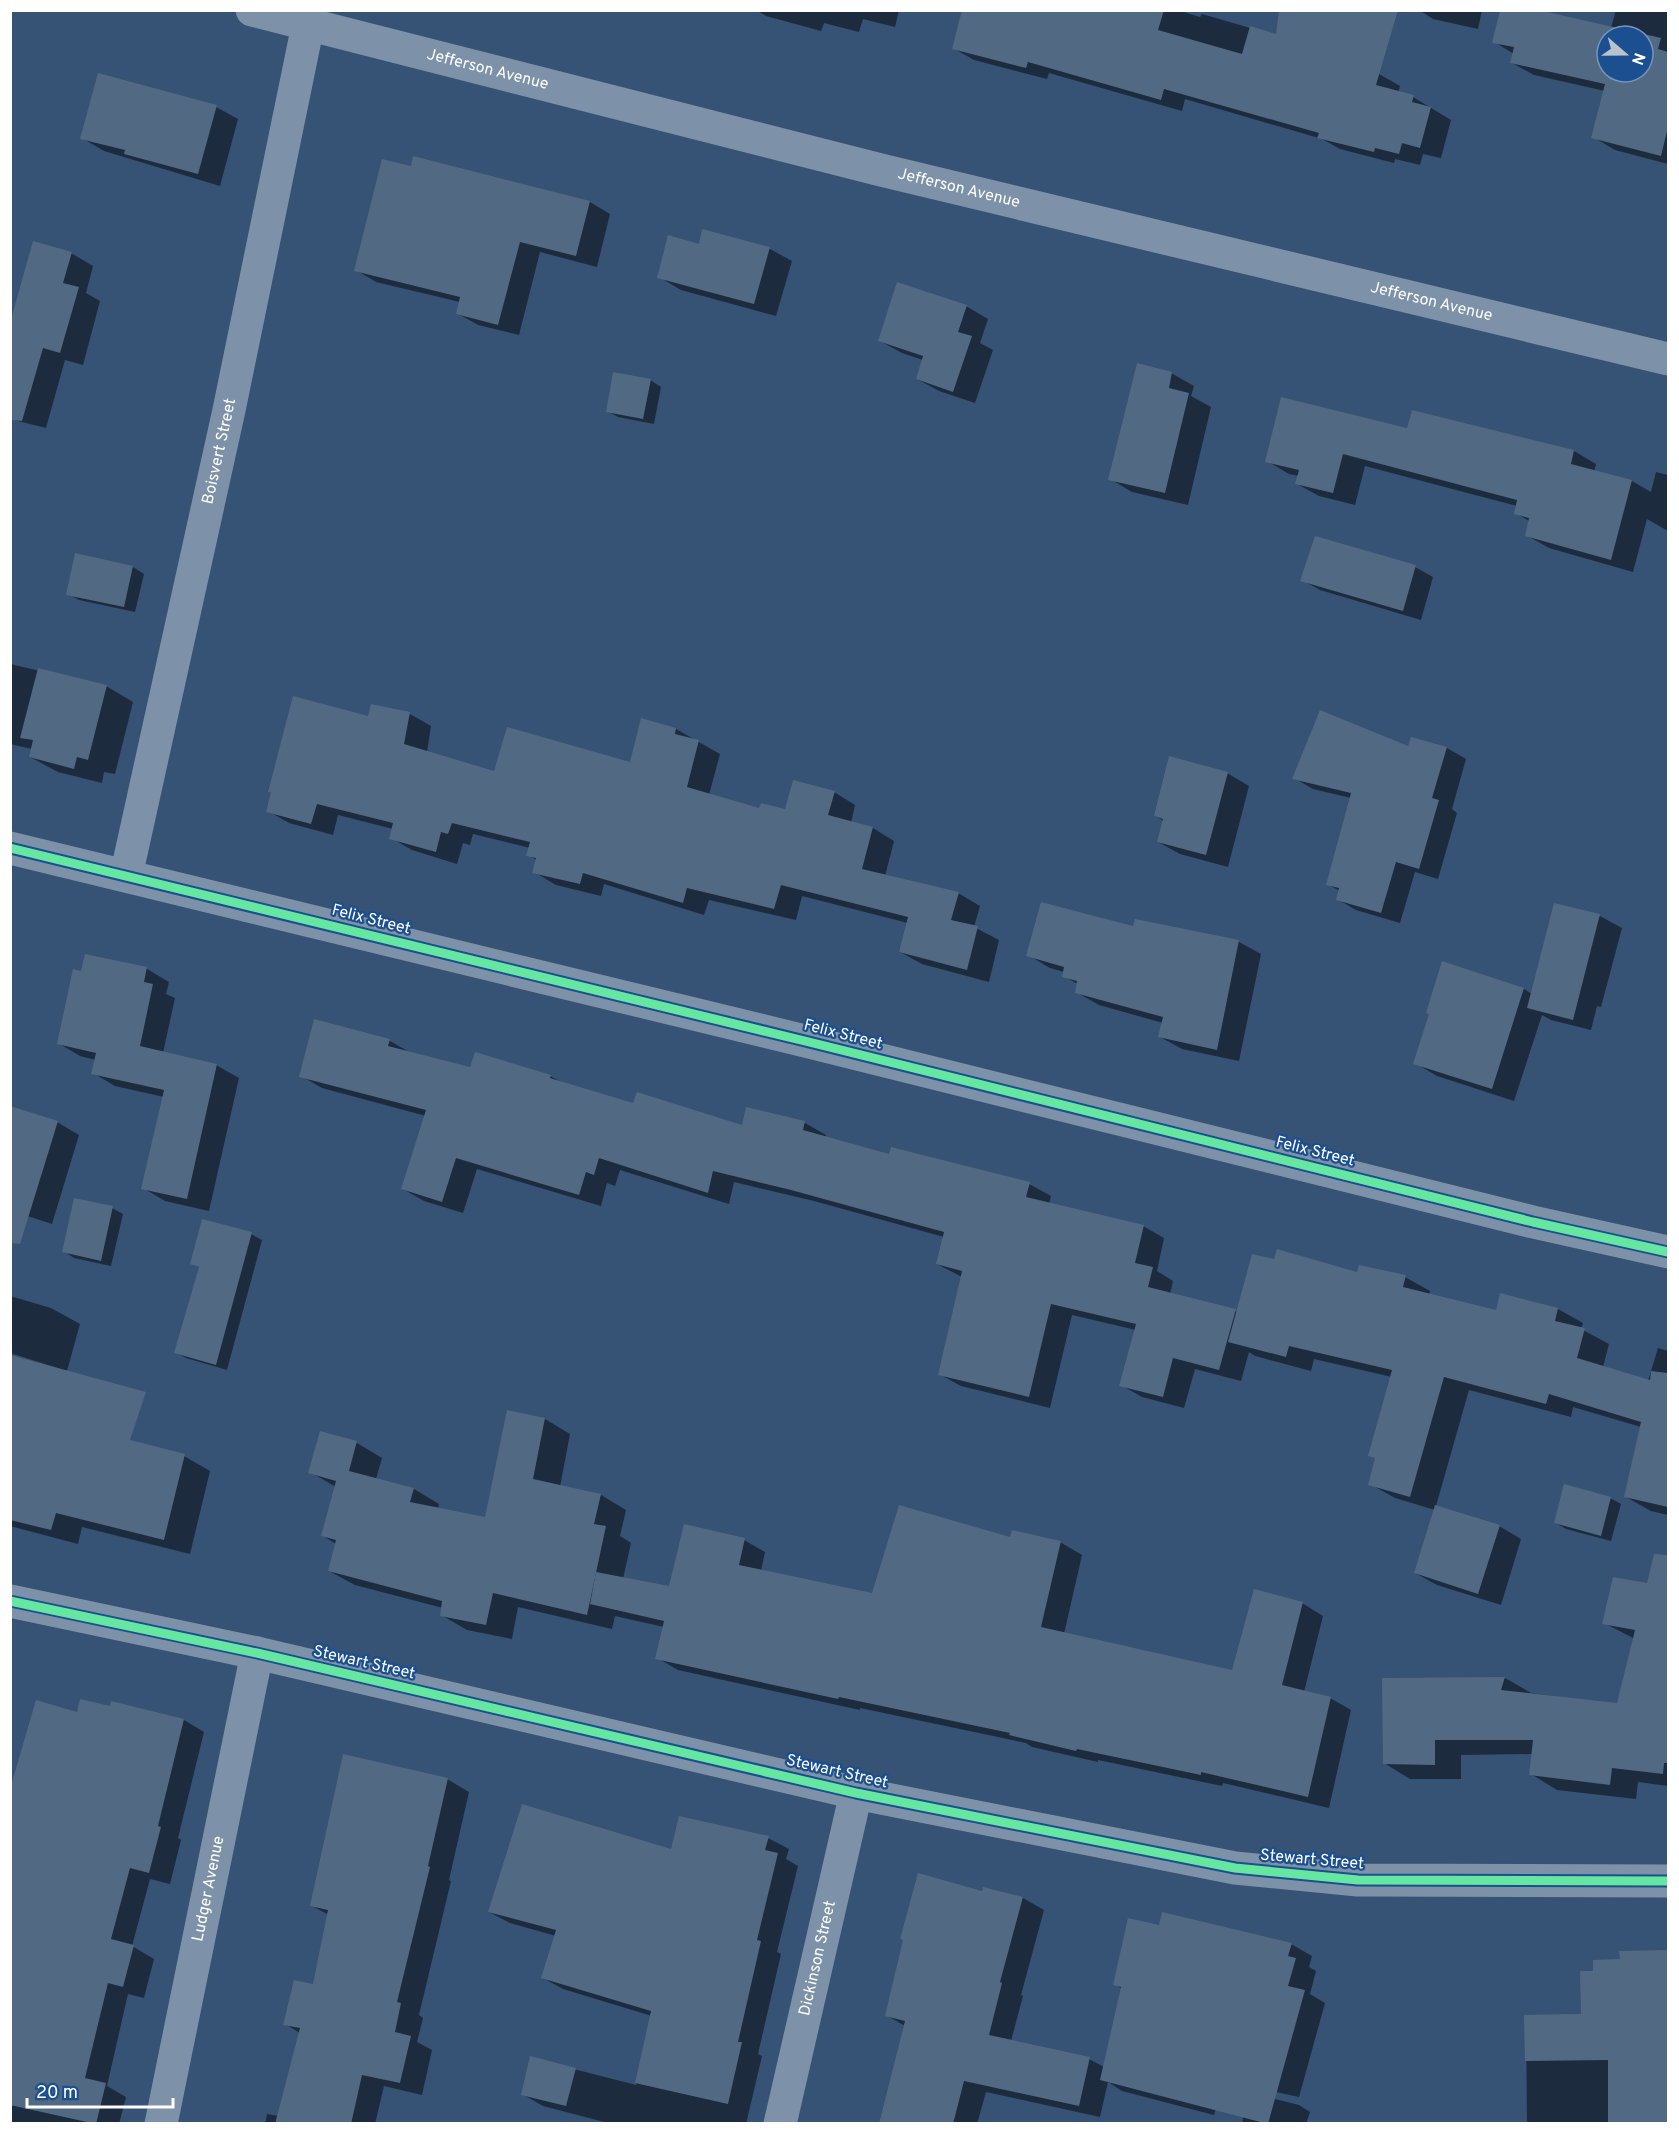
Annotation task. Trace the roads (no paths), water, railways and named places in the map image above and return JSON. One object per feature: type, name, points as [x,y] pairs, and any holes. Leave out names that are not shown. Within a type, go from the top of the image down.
[{"type":"street","name":"Jefferson Avenue","points":[[252,10],[881,170],[1668,359]]},
{"type":"street","name":"Boisvert Street","points":[[126,876],[229,410],[308,25]]},
{"type":"street","name":"Felix Street","points":[[10,848],[794,1038],[1533,1222],[1668,1252]]},
{"type":"street","name":"Stewart Street","points":[[10,1601],[257,1653],[856,1793],[1235,1868],[1358,1880],[1668,1881]]},
{"type":"street","name":"Ludger Avenue","points":[[161,2124],[257,1653]]},
{"type":"street","name":"Dickinson Street","points":[[780,2124],[856,1793]]}]
